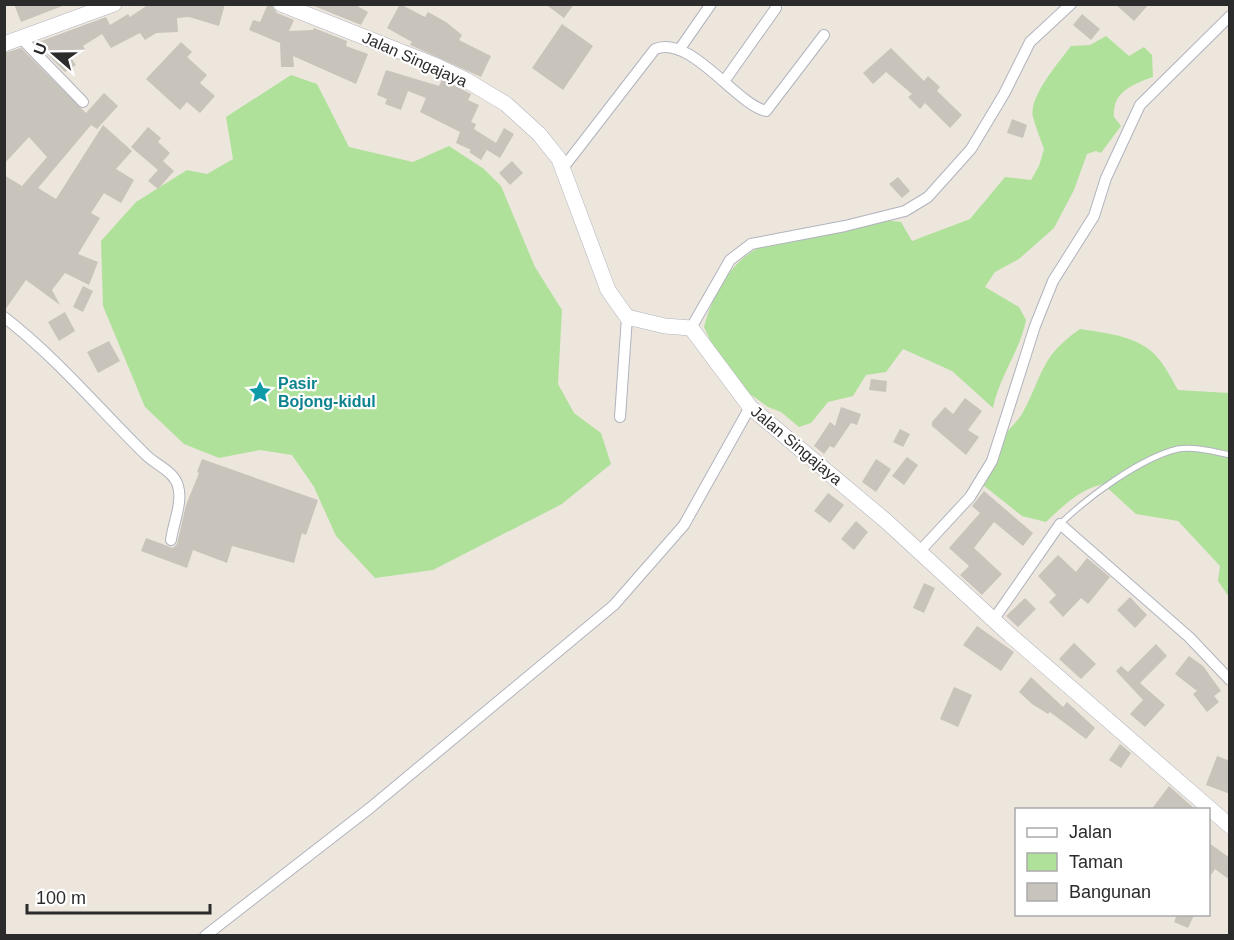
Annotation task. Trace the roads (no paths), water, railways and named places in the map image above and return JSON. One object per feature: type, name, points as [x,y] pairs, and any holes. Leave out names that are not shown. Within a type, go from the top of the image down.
[{"type":"street","points":[[4,44],[114,4]]},
{"type":"street","name":"Jalan Singajaya","points":[[281,4],[427,61],[466,80],[506,104],[539,134],[560,159],[608,290],[627,316]]},
{"type":"street","points":[[679,50],[711,4]]},
{"type":"street","points":[[620,417],[627,316],[665,326],[691,328],[730,260],[751,244],[845,226],[905,211],[928,197],[971,149],[1000,102],[1030,42],[1071,4]]},
{"type":"street","points":[[725,80],[776,8]]},
{"type":"street","points":[[920,552],[970,497],[992,461],[1035,326],[1053,281],[1094,216],[1106,178],[1140,105],[1230,16]]},
{"type":"street","points":[[563,168],[656,49],[666,46],[679,50],[725,80],[756,107],[766,111],[824,35]]},
{"type":"street","points":[[20,37],[83,102]]},
{"type":"street","points":[[4,317],[85,390],[148,457],[172,475],[178,484],[180,496],[171,540]]},
{"type":"street","name":"Jalan Singajaya","points":[[691,328],[750,407],[815,460],[1209,808]]},
{"type":"street","points":[[205,936],[370,808],[614,605],[684,525],[750,407]]},
{"type":"street","points":[[994,619],[1060,524],[1189,637],[1230,680]]},
{"type":"street","name":"Jalan Singajaya","points":[[1210,808],[1230,826]]},
{"type":"lane","points":[[1060,524],[1080,505],[1133,469],[1179,448],[1230,455]]},
{"type":"place","name":"Pasir Bojong-kidul","points":[[260,392]]}]
